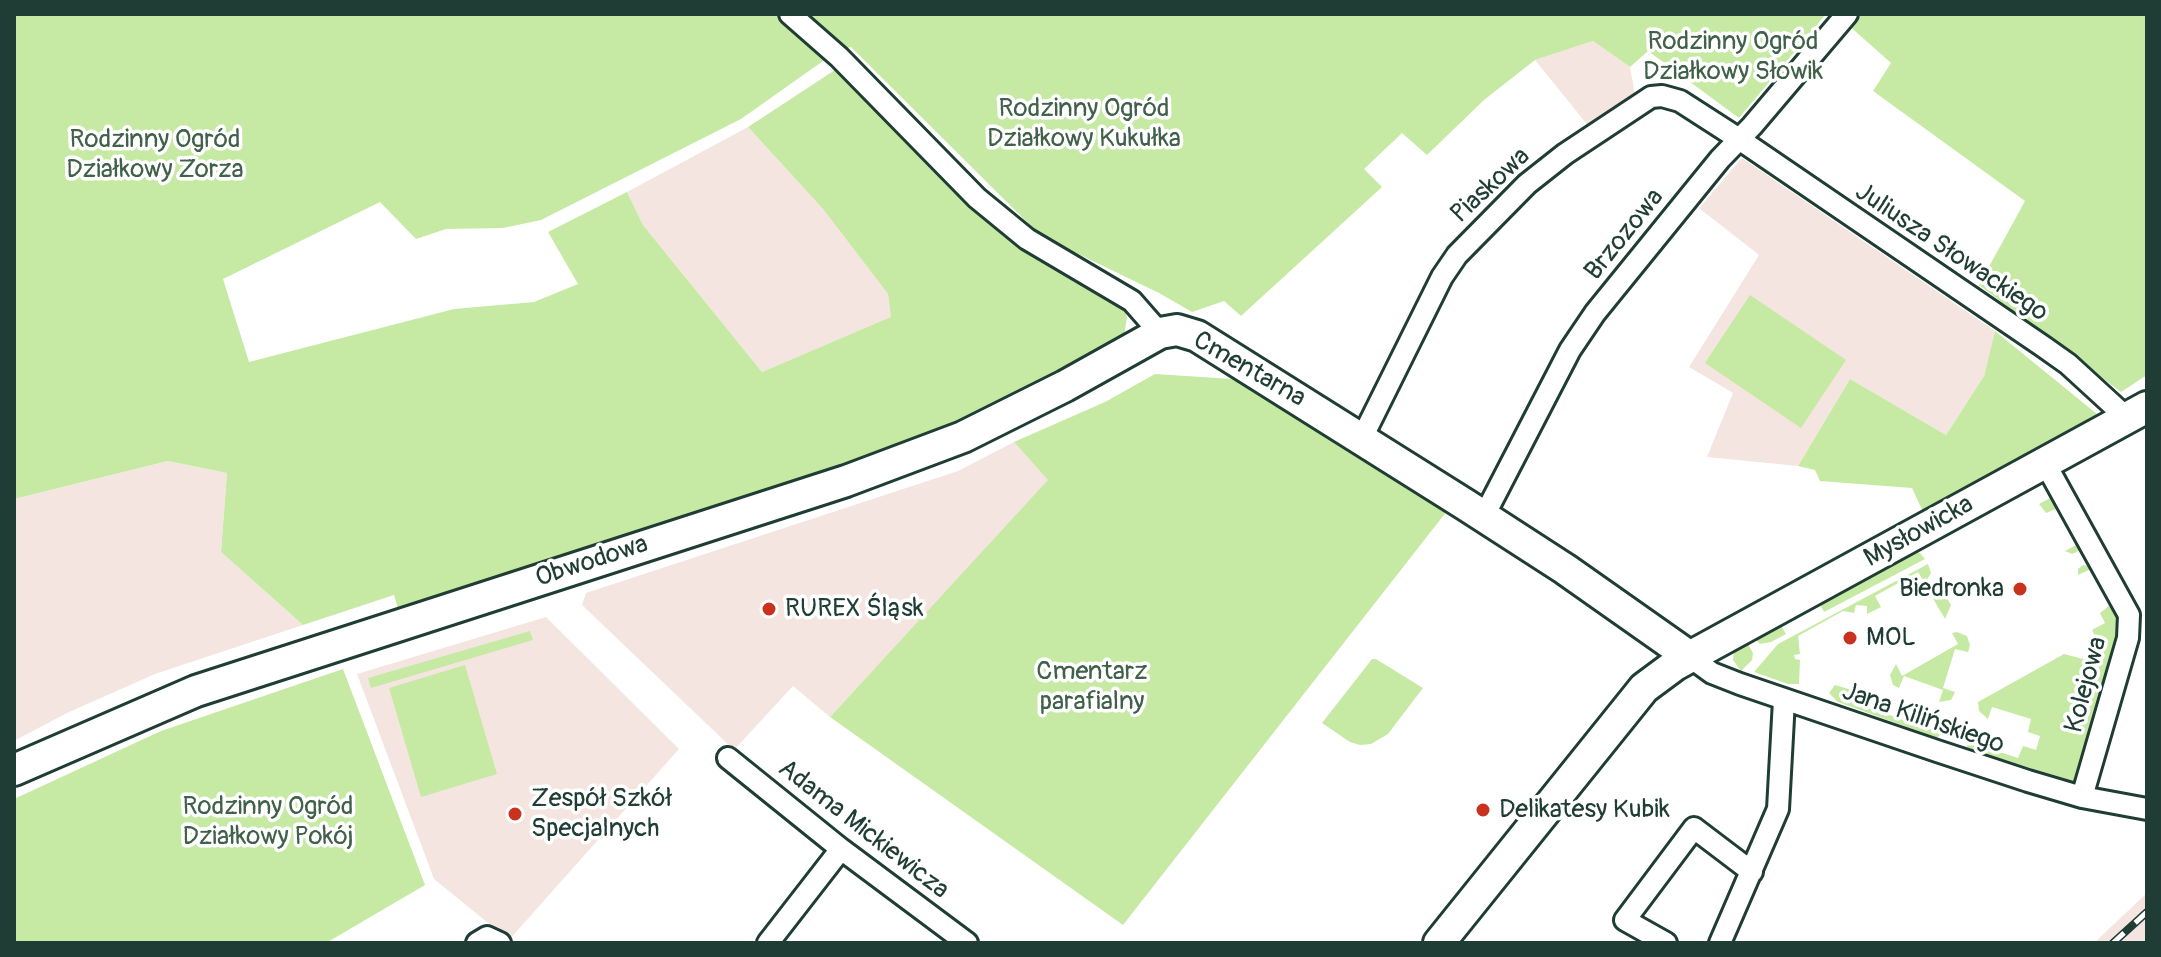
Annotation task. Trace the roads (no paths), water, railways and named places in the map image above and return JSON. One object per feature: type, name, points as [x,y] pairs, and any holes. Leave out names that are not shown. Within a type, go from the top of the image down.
[{"type":"street","name":"Cmentarna","points":[[790,14],[839,57],[977,198],[1027,239],[1132,301],[1160,333],[1177,330],[1197,336],[1362,438],[1565,569],[1690,657]]},
{"type":"street","name":"Brzozowa","points":[[1484,516],[1578,338],[1633,266],[1847,14]]},
{"type":"street","name":"Piaskowa","points":[[1362,438],[1442,277],[1479,231],[1537,176],[1651,97],[1669,97],[1680,101],[1739,139]]},
{"type":"street","name":"Juliusza Słowackiego","points":[[1739,139],[2137,413]]},
{"type":"street","name":"Obwodowa","points":[[14,770],[196,691],[846,481],[949,443],[1065,386],[1160,333]]},
{"type":"street","name":"Mysłowicka","points":[[1439,943],[1644,688],[1690,657],[2137,413]]},
{"type":"street","name":"Kolejowa","points":[[2045,463],[2129,615],[2128,638],[2082,797]]},
{"type":"street","name":"Jana Kilińskiego","points":[[1690,657],[1712,673],[1784,700],[2015,777],[2082,797],[2147,809]]},
{"type":"street","points":[[1720,943],[1778,809],[1784,700]]},
{"type":"street","name":"Adama Mickiewicza","points":[[728,758],[841,849],[967,943]]},
{"type":"street","points":[[1666,943],[1625,920],[1694,828],[1752,872]]},
{"type":"street","points":[[768,943],[841,849]]},
{"type":"street","points":[[477,943],[487,937],[500,943]]},
{"type":"railway","points":[[2113,943],[2147,912]]},
{"type":"place","name":"Biedronka","points":[[2020,589]]},
{"type":"place","name":"RUREX Śląsk","points":[[769,609]]},
{"type":"place","name":"MOL","points":[[1850,638]]},
{"type":"place","name":"Delikatesy Kubik","points":[[1483,810]]},
{"type":"place","name":"Zespół Szkół Specjalnych","points":[[515,814]]},
{"type":"park label","name":"Rodzinny Ogród Działkowy Słowik","points":[[1733,57]]},
{"type":"park label","name":"Rodzinny Ogród Działkowy Kukułka","points":[[1084,124]]},
{"type":"park label","name":"Rodzinny Ogród Działkowy Zorza","points":[[155,155]]},
{"type":"park label","name":"Cmentarz parafialny","points":[[1092,687]]},
{"type":"park label","name":"Rodzinny Ogród Działkowy Pokój","points":[[268,822]]}]
